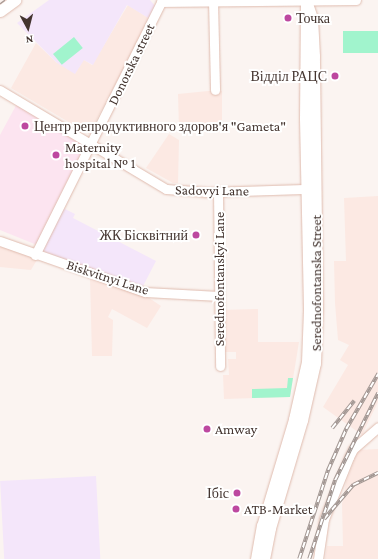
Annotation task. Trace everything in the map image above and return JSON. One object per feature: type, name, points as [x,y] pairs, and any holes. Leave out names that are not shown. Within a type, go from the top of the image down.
[{"type":"main road","points":[[0,11],[15,0]]},
{"type":"main road","name":"Serednofontanska Street","points":[[256,559],[262,526],[294,419],[307,362],[309,309],[304,18],[306,0]]},
{"type":"main road","name":"Serednofontanska Street","points":[[264,559],[270,528],[302,420],[315,363],[317,309],[314,56],[312,18],[306,0]]},
{"type":"street","points":[[213,0],[215,90]]},
{"type":"street","name":"Donorska street","points":[[35,255],[92,144],[161,1],[356,0]]},
{"type":"street","name":"Sadovyi Lane","points":[[0,90],[166,189],[218,192],[307,189]]},
{"type":"street","name":"Serednofontanskyi Lane","points":[[218,192],[220,366]]},
{"type":"street","name":"Biskvitnyi Lane","points":[[0,241],[35,255],[145,292],[219,296]]},
{"type":"street","points":[[318,559],[324,519],[349,457],[353,449],[378,427]]},
{"type":"shaded area","points":[[49,0],[150,0],[156,7],[150,19],[127,5],[93,65],[84,60],[75,74],[57,63],[17,23]]},
{"type":"shaded area","points":[[128,5],[150,19],[89,134],[11,88],[36,43],[57,63],[84,60],[92,65]]},
{"type":"shaded area","points":[[222,91],[222,128],[179,129],[178,94]]},
{"type":"shaded area","points":[[19,100],[89,141],[37,245],[0,230],[0,135]]},
{"type":"shaded area","points":[[169,134],[179,140],[178,183],[173,183],[146,168]]},
{"type":"shaded area","points":[[378,196],[378,402],[362,435],[323,407],[348,365],[340,360],[349,345],[338,340],[335,303],[334,261],[346,261],[344,198]]},
{"type":"shaded area","points":[[61,207],[75,214],[73,218],[156,261],[141,290],[36,254]]},
{"type":"shaded area","points":[[0,244],[38,258],[31,270],[0,267]]},
{"type":"shaded area","points":[[90,278],[146,296],[161,306],[147,328],[112,309],[108,317],[113,320],[112,356],[92,356]]},
{"type":"shaded area","points":[[258,309],[258,342],[299,342],[290,397],[224,399],[223,375],[229,375],[228,359],[236,359],[236,352],[220,352],[220,310]]},
{"type":"shaded area","points":[[378,449],[378,559],[325,559],[327,546],[343,546],[342,504],[346,482],[358,450]]},
{"type":"shaded area","points":[[96,476],[100,559],[4,559],[0,481]]},
{"type":"green space","points":[[343,31],[378,31],[378,53],[343,53]]},
{"type":"green space","points":[[74,37],[83,48],[62,65],[53,54]]},
{"type":"green space","points":[[288,378],[293,378],[290,397],[252,398],[252,389],[287,388]]},
{"type":"tram line","points":[[0,3],[4,0]]},
{"type":"railway","points":[[299,559],[328,470],[346,429],[378,374]]},
{"type":"railway","points":[[309,559],[335,480],[378,393]]},
{"type":"railway","points":[[332,428],[354,401]]},
{"type":"railway","points":[[324,519],[353,485],[378,473]]},
{"type":"place","name":"Точка","points":[[288,18]]},
{"type":"place","name":"Відділ РАЦС","points":[[335,76]]},
{"type":"place","name":"Центр репродуктивного здоров'я \"Gameta\"","points":[[25,126]]},
{"type":"place","name":"Maternity hospital № 1","points":[[56,155]]},
{"type":"place","name":"ЖК Бісквітний","points":[[196,235]]},
{"type":"place","name":"Amway","points":[[207,429]]},
{"type":"place","name":"Ібіс","points":[[237,493]]},
{"type":"place","name":"ATB-Market","points":[[236,509]]}]
